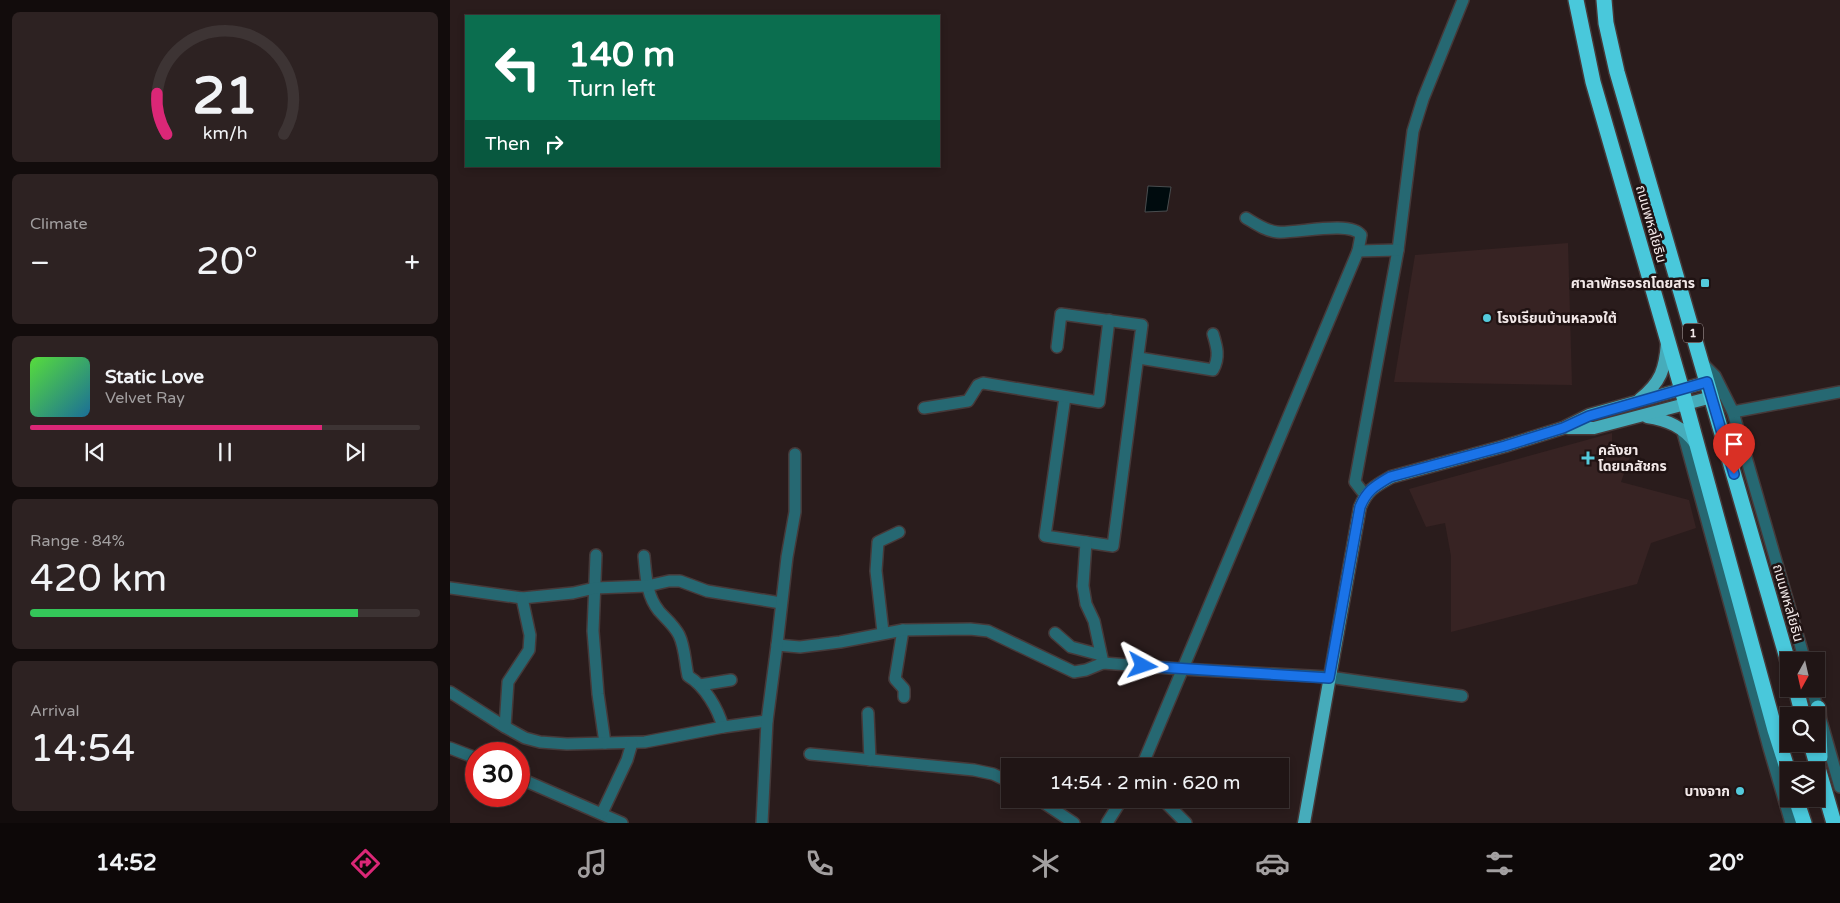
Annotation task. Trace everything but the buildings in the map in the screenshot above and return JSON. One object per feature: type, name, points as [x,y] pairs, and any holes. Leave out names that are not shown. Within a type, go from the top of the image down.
[{"type":"highway","name":"ถนนพหลโยธิน","points":[[1576,0],[1593,82],[1668,339],[1785,762]]},
{"type":"highway","name":"ถนนพหลโยธิน","points":[[1604,0],[1606,23],[1617,72],[1785,652]]},
{"type":"highway","points":[[1825,793],[1834,823]]},
{"type":"highway","points":[[1799,807],[1804,823]]},
{"type":"main road","points":[[1636,402],[1652,389],[1665,368],[1668,339]]},
{"type":"main road","points":[[1563,428],[1594,428],[1642,416],[1684,397],[1707,382]]},
{"type":"main road","points":[[1304,823],[1360,507],[1365,495],[1390,477],[1563,428],[1589,416],[1636,402],[1684,397],[1712,397]]},
{"type":"main road","points":[[1642,416],[1663,420],[1682,429],[1689,434],[1697,446]]},
{"type":"street","points":[[1365,495],[1355,482],[1398,250],[1414,131],[1423,99],[1463,0]]},
{"type":"street","points":[[1145,758],[1358,251],[1361,235],[1352,229],[1331,228],[1280,233],[1270,231],[1246,218]]},
{"type":"street","points":[[1358,251],[1398,250]]},
{"type":"street","points":[[1057,347],[1061,314],[1142,325],[1113,546],[1045,536],[1065,397]]},
{"type":"street","points":[[924,408],[968,401],[978,385],[983,383],[1099,402],[1109,320]]},
{"type":"street","points":[[1139,358],[1213,370],[1218,352],[1213,334]]},
{"type":"street","points":[[1702,363],[1715,376],[1733,412],[1802,652]]},
{"type":"street","points":[[1733,412],[1840,392]]},
{"type":"street","points":[[1682,429],[1791,823]]},
{"type":"street","points":[[762,823],[767,721],[778,645],[787,557],[795,512],[794,454]]},
{"type":"street","points":[[883,632],[876,571],[878,542],[899,532]]},
{"type":"street","points":[[1086,542],[1083,586],[1086,604],[1094,621],[1102,659]]},
{"type":"street","points":[[596,555],[593,631],[598,694],[605,743]]},
{"type":"street","points":[[644,556],[647,586],[656,605],[680,636],[688,676],[700,685],[720,715],[723,727]]},
{"type":"street","points":[[450,588],[522,598],[573,593],[595,588],[647,586],[668,581],[680,581],[707,591],[781,603]]},
{"type":"street","points":[[505,727],[508,682],[528,650],[530,635],[522,598]]},
{"type":"street","points":[[778,645],[800,647],[903,630],[970,629],[988,631],[1074,672],[1086,670],[1102,659]]},
{"type":"street","points":[[903,630],[895,679],[904,689],[904,697]]},
{"type":"street","points":[[1055,633],[1071,648],[1102,659],[1182,669],[1329,678],[1462,696]]},
{"type":"street","points":[[700,685],[731,680]]},
{"type":"street","points":[[450,692],[505,727],[525,738],[540,742],[632,743],[664,740],[723,727],[767,721]]},
{"type":"street","points":[[868,712],[870,760]]},
{"type":"street","points":[[1825,733],[1840,787]]},
{"type":"street","points":[[602,813],[627,760],[632,743]]},
{"type":"street","points":[[450,748],[465,754]]},
{"type":"street","points":[[810,754],[986,772],[1001,778]]},
{"type":"street","points":[[530,783],[622,823]]},
{"type":"street","points":[[1052,808],[1074,823]]},
{"type":"street","points":[[1107,823],[1116,808]]},
{"type":"street","points":[[1171,808],[1186,823]]},
{"type":"shaded area","points":[[1148,186],[1171,187],[1167,211],[1145,212]]},
{"type":"shaded area","name":"โรงเรียนบ้านหลวงใต้","points":[[1568,243],[1572,385],[1394,382],[1415,255]]},
{"type":"shaded area","points":[[1612,433],[1612,444],[1632,451],[1621,482],[1689,500],[1696,528],[1651,543],[1637,584],[1451,632],[1451,556],[1445,523],[1426,527],[1409,489]]},
{"type":"place","name":"ศาลาพักรอรถโดยสาร","points":[[1705,283]]},
{"type":"place","name":"โรงเรียนบ้านหลวงใต้","points":[[1487,318]]},
{"type":"place","name":"คลังยา โดยเภสัชกร","points":[[1588,458]]},
{"type":"place","name":"บางจาก","points":[[1740,791]]},
{"type":"route","points":[[1143,666],[1329,678],[1360,507],[1365,495],[1390,477],[1505,446],[1563,428],[1589,416],[1707,382],[1734,474]]}]
